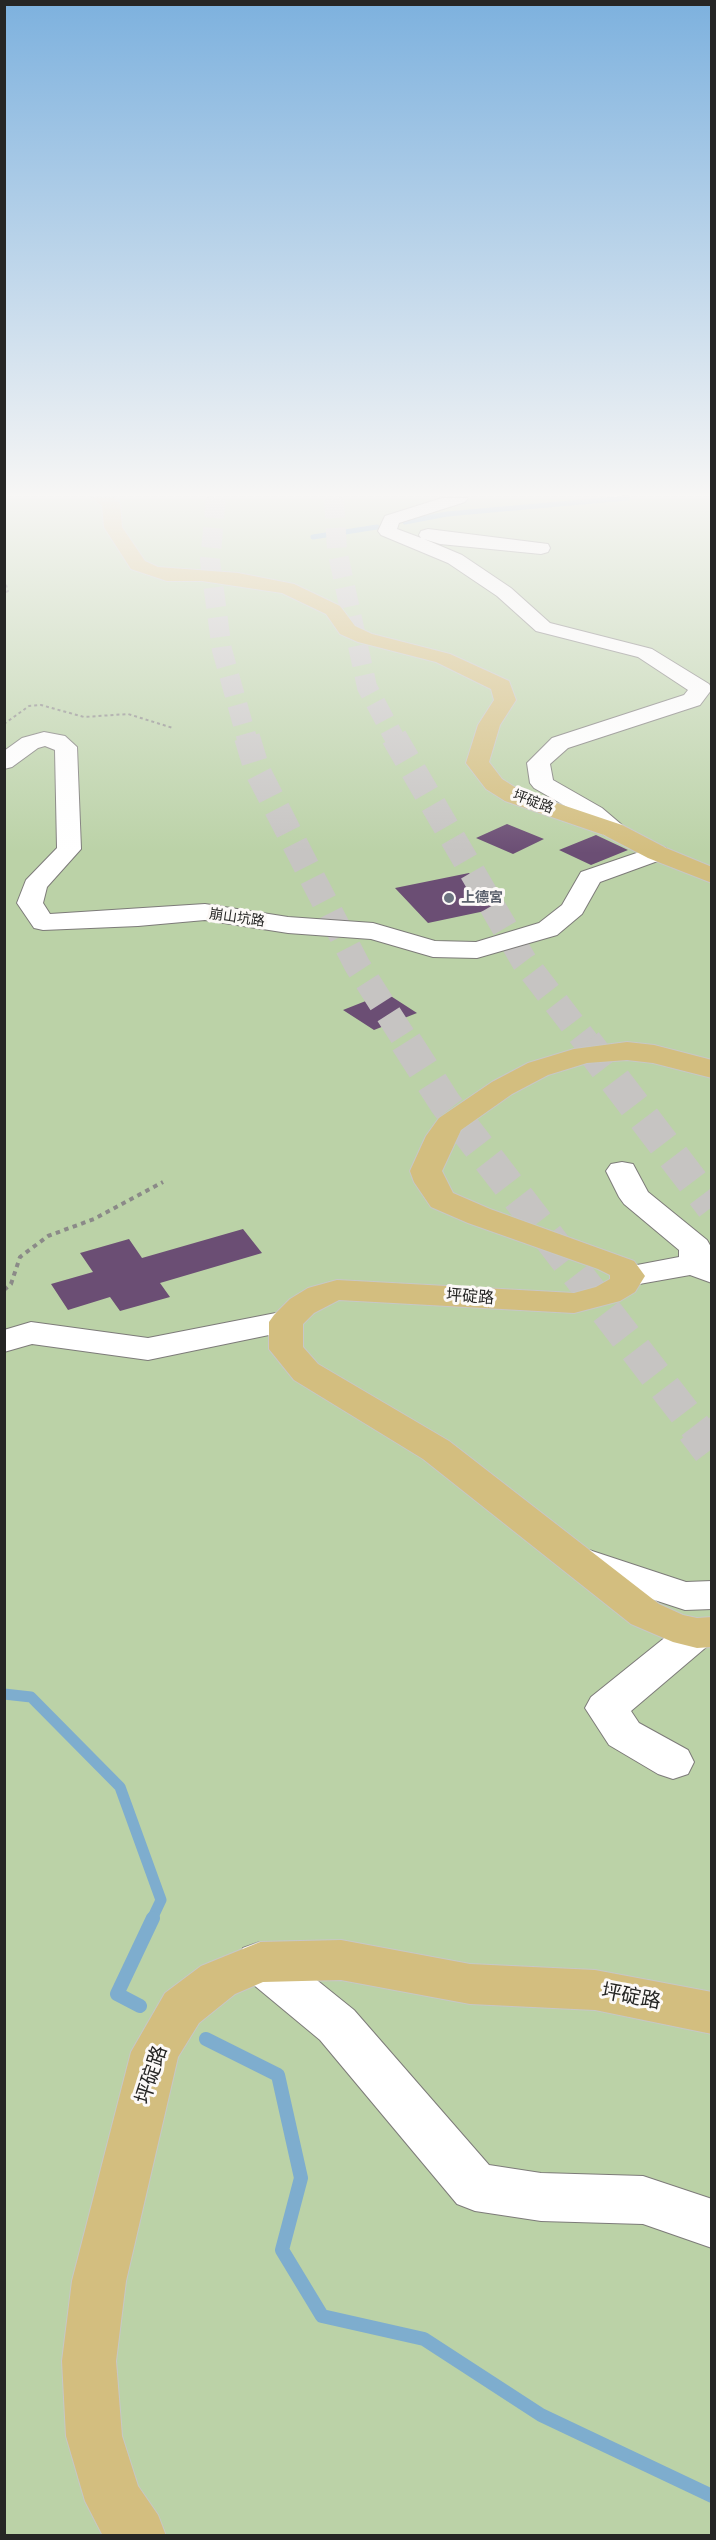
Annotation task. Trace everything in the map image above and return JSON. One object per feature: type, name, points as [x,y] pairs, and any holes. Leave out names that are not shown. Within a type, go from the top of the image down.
[{"type":"main road","name":"坪碇路","points":[[340,617],[347,630],[365,638],[443,658],[501,686],[505,700],[489,725],[477,763],[494,784],[513,796],[613,830],[657,853],[711,876]]},
{"type":"main road","points":[[628,1276],[622,1268],[610,1262],[479,1216],[442,1200],[430,1182],[426,1171],[441,1136],[450,1124],[502,1088],[538,1069],[584,1055],[627,1051],[654,1054],[711,1069]]},
{"type":"main road","name":"坪碇路","points":[[286,1322],[302,1306],[320,1295],[337,1290],[574,1303],[608,1294],[623,1285],[628,1276]]},
{"type":"main road","points":[[286,1322],[286,1349],[306,1372],[436,1450],[645,1614],[673,1627],[704,1633]]},
{"type":"main road","name":"坪碇路","points":[[137,2535],[114,2501],[94,2436],[89,2361],[99,2281],[155,2052],[182,2008],[218,1980],[260,1962],[341,1960],[470,1984],[595,1990],[711,2013]]},
{"type":"street","points":[[531,617],[543,627],[645,653],[701,689],[692,700],[560,743],[538,763],[542,783],[594,813],[613,830]]},
{"type":"street","name":"崩山坑路","points":[[4,762],[30,743],[44,739],[57,741],[66,747],[69,849],[35,885],[30,903],[43,922],[138,918],[205,912],[288,925],[373,931],[433,949],[477,950],[548,929],[573,909],[590,877],[657,853]]},
{"type":"street","points":[[622,1171],[635,1197],[695,1247],[703,1269],[628,1276]]},
{"type":"street","points":[[4,1341],[31,1333],[148,1349],[286,1322]]},
{"type":"street","points":[[576,1560],[685,1596],[711,1595]]},
{"type":"street","points":[[673,1762],[624,1734],[606,1707],[704,1633]]},
{"type":"street","points":[[260,1962],[337,2025],[475,2187],[542,2197],[643,2200],[711,2224]]},
{"type":"path","points":[[4,724],[29,706],[41,705],[84,717],[128,714],[173,728]]},
{"type":"path","points":[[4,1290],[11,1284],[20,1257],[48,1236],[94,1219],[163,1182]]},
{"type":"green space","points":[[5,617],[711,617],[711,2535],[5,2535]]},
{"type":"building","points":[[507,824],[544,839],[513,854],[476,838]]},
{"type":"building","points":[[596,835],[628,850],[591,865],[559,850]]},
{"type":"building","name":"上德宮","points":[[469,873],[504,907],[428,923],[395,888]]},
{"type":"building","points":[[386,993],[417,1013],[374,1030],[343,1010]]},
{"type":"building","points":[[243,1229],[262,1253],[160,1283],[170,1297],[120,1311],[110,1297],[68,1310],[51,1284],[93,1272],[80,1253],[129,1239],[142,1258]]},
{"type":"waterway","points":[[4,1694],[31,1697],[120,1787],[161,1900],[152,1919]]},
{"type":"waterway","points":[[140,2006],[117,1994],[153,1918]]},
{"type":"waterway","points":[[206,2039],[278,2075],[301,2178],[282,2250],[322,2316],[424,2339],[541,2415],[712,2496]]},
{"type":"tunnel","points":[[217,617],[222,650],[247,739]]},
{"type":"tunnel","points":[[352,617],[367,687],[395,739]]},
{"type":"tunnel","points":[[247,737],[257,770],[357,965],[407,1043]]},
{"type":"tunnel","points":[[394,737],[524,961],[587,1043]]},
{"type":"tunnel","points":[[406,1042],[445,1103],[697,1429]]},
{"type":"tunnel","points":[[586,1042],[712,1207]]},
{"type":"tunnel","points":[[696,1428],[712,1449]]},
{"type":"place","name":"上德宮","points":[[449,898]]}]
